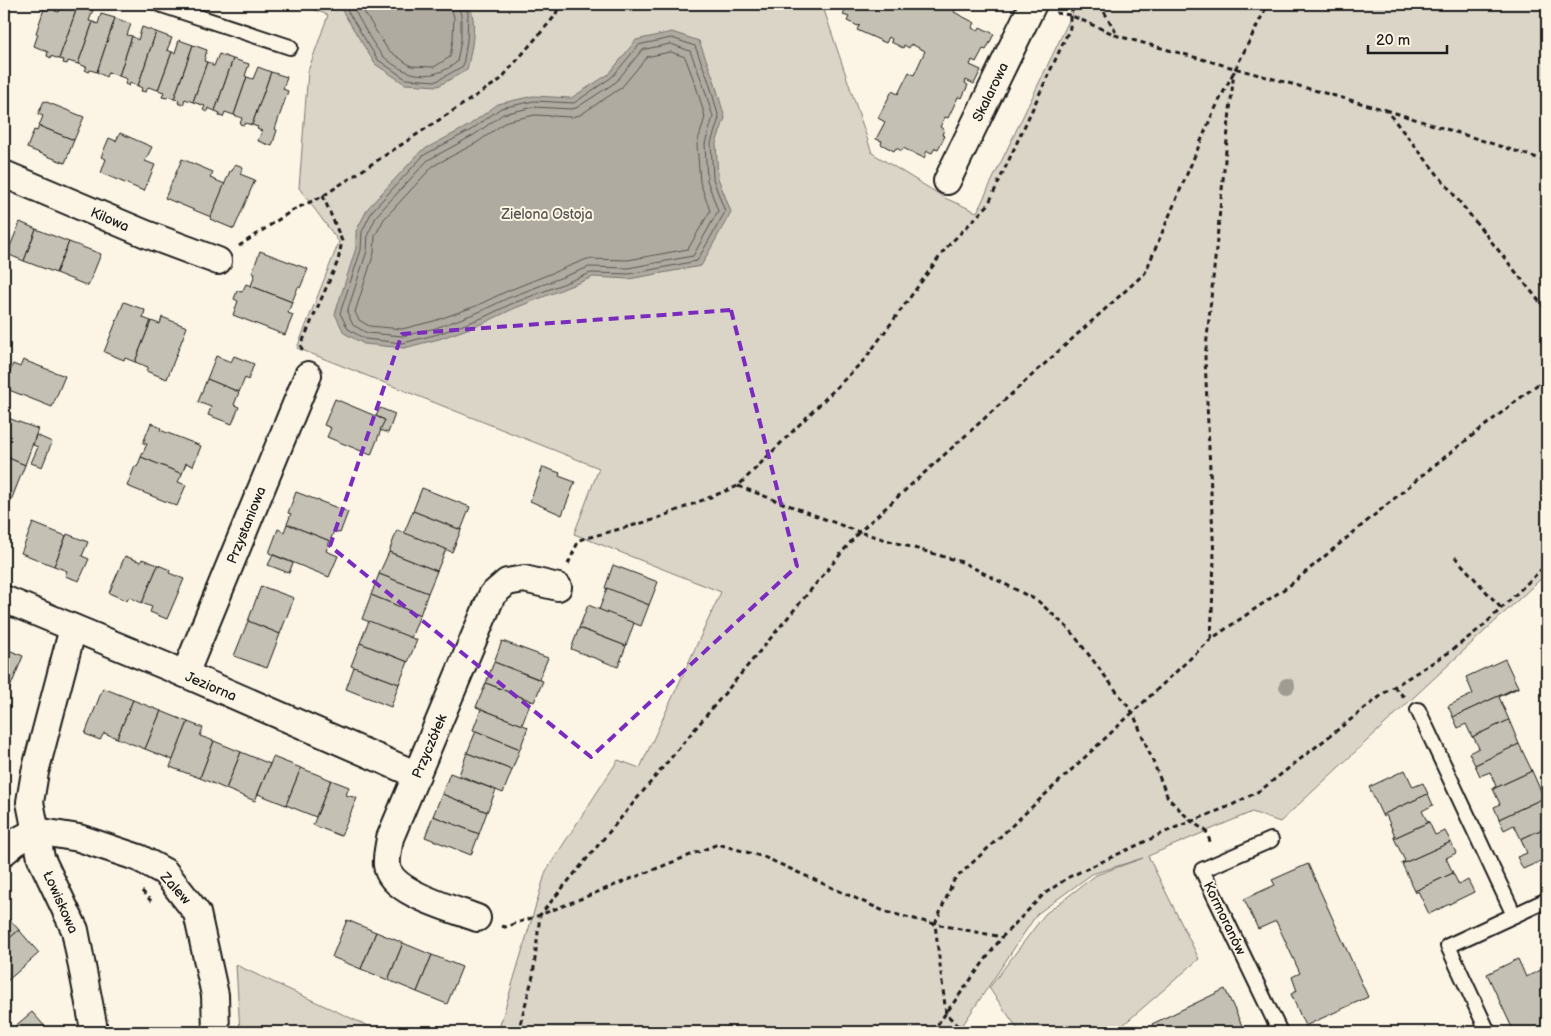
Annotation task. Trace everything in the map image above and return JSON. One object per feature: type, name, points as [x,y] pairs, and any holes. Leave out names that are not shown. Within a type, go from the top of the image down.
[{"type":"street","name":"Skalarowa","points":[[947,180],[1031,7]]},
{"type":"street","name":"Kilowa","points":[[4,174],[146,234],[218,261]]},
{"type":"street","name":"Przystaniowa","points":[[184,674],[308,375]]},
{"type":"street","name":"Przyczółek","points":[[477,918],[410,892],[395,882],[387,866],[390,838],[492,595],[507,582],[524,579],[558,587]]},
{"type":"street","name":"Jeziorna","points":[[4,599],[184,674],[417,775]]},
{"type":"street","name":"Łowiskowa","points":[[74,628],[34,780],[30,802],[41,858],[75,930],[93,1024],[92,1032]]},
{"type":"street","points":[[4,852],[16,842],[36,831]]},
{"type":"street","name":"Zalew","points":[[36,831],[79,838],[139,858],[165,872],[197,913],[215,995],[216,1032]]},
{"type":"lane","points":[[159,4],[290,48]]},
{"type":"lane","points":[[1418,710],[1514,915]]},
{"type":"lane","name":"Kormoranów","points":[[1271,840],[1202,870],[1280,1032]]},
{"type":"lane","points":[[1488,1032],[1448,946],[1547,900]]},
{"type":"path","points":[[218,261],[293,210],[323,196],[500,80],[555,16],[560,4]]},
{"type":"path","points":[[558,587],[579,540],[653,520],[738,486],[865,359],[946,248],[988,205],[1070,28],[1070,15],[1075,4]]},
{"type":"path","points":[[1104,4],[1102,8],[1118,36]]},
{"type":"path","points":[[518,1032],[533,976],[540,915],[859,532],[1145,273],[1212,115],[1234,68],[1268,4]]},
{"type":"path","points":[[1031,7],[1070,15],[1118,36],[1386,110],[1547,161]]},
{"type":"path","points":[[1211,639],[1214,558],[1205,358],[1234,68]]},
{"type":"path","points":[[1386,110],[1547,311]]},
{"type":"path","points":[[308,375],[302,345],[338,261],[342,241],[323,196]]},
{"type":"path","points":[[965,1032],[946,1014],[935,924],[954,880],[1211,639],[1290,585],[1431,468],[1547,377]]},
{"type":"path","points":[[738,486],[859,532],[962,562],[1038,601],[1070,630],[1133,714],[1168,798],[1191,821],[1206,832],[1218,863]]},
{"type":"path","points":[[1455,557],[1502,608]]},
{"type":"path","points":[[932,1032],[1002,938],[1044,894],[1069,877],[1191,821],[1230,806],[1261,790],[1387,691],[1448,652],[1482,627],[1547,564]]},
{"type":"path","points":[[477,918],[505,927],[540,915],[718,844],[764,857],[886,912],[1002,938]]},
{"type":"path","points":[[140,889],[154,903]]},
{"type":"highlighted area","points":[[731,310],[797,566],[591,757],[330,546],[402,334]]},
{"type":"green space","name":"Zielona Ostoja","points":[[300,4],[822,4],[872,153],[947,199],[977,212],[1077,4],[1547,4],[1547,573],[1280,822],[1252,812],[1148,856],[1199,959],[1115,1032],[1020,1032],[989,988],[1045,914],[1096,875],[1143,858],[1092,874],[1037,914],[958,1032],[498,1032],[546,871],[618,760],[640,768],[721,592],[574,534],[599,468],[297,348],[339,242],[299,188],[308,71],[328,15]]},
{"type":"green space","points":[[236,965],[381,1032],[240,1032]]},
{"type":"water","points":[[338,4],[468,4],[474,28],[467,70],[438,86],[405,84],[375,64]]},
{"type":"water","points":[[672,32],[699,41],[714,80],[725,118],[716,143],[718,178],[731,212],[701,266],[629,279],[593,277],[513,309],[484,323],[439,339],[404,348],[364,344],[344,333],[335,314],[356,248],[356,231],[368,208],[421,151],[468,126],[498,104],[533,96],[571,98],[609,74],[636,40]]},
{"type":"building","points":[[62,4],[78,5],[59,59],[51,56],[51,58],[47,56],[48,52],[34,46],[38,34],[36,33],[45,6],[56,9],[55,11],[59,12]]},
{"type":"building","points":[[848,4],[945,4],[956,9],[954,12],[975,23],[972,28],[978,31],[980,27],[994,34],[986,50],[983,49],[976,62],[972,60],[970,65],[981,70],[974,84],[966,80],[965,83],[968,85],[962,98],[958,97],[948,118],[945,117],[940,127],[944,129],[942,135],[945,136],[938,149],[935,148],[932,153],[927,151],[924,158],[903,148],[902,151],[896,148],[894,151],[881,144],[882,141],[876,139],[885,122],[878,118],[892,91],[898,94],[909,72],[914,75],[925,51],[911,44],[909,48],[904,45],[903,48],[891,42],[892,39],[889,37],[886,43],[857,30],[860,24],[858,26],[847,21],[849,17],[843,15]]},
{"type":"building","points":[[78,5],[93,10],[89,21],[93,22],[78,64],[68,61],[67,64],[63,63],[64,60],[59,59]]},
{"type":"building","points":[[101,14],[115,18],[97,72],[90,70],[89,72],[85,70],[87,67],[78,64],[93,22],[98,24]]},
{"type":"building","points":[[115,18],[131,24],[127,35],[132,36],[119,76],[108,72],[106,77],[97,72]]},
{"type":"building","points":[[142,27],[156,32],[138,86],[130,83],[129,86],[125,84],[127,79],[119,76],[132,36],[138,40]]},
{"type":"building","points":[[156,32],[172,38],[167,50],[172,52],[158,90],[148,87],[146,92],[141,91],[142,88],[138,86]]},
{"type":"building","points":[[179,40],[193,45],[174,99],[168,96],[167,98],[162,97],[164,92],[158,90],[172,52],[175,53]]},
{"type":"building","points":[[193,45],[207,50],[204,61],[207,62],[193,102],[185,99],[183,105],[178,103],[179,100],[174,99]]},
{"type":"building","points":[[219,54],[233,59],[215,111],[208,108],[207,112],[203,110],[205,106],[193,102],[207,62],[214,66]]},
{"type":"building","points":[[233,59],[249,64],[245,76],[247,77],[234,115],[225,112],[223,117],[219,116],[220,113],[215,111]]},
{"type":"building","points":[[258,67],[271,72],[252,125],[240,124],[242,118],[234,115],[247,77],[253,79]]},
{"type":"building","points":[[271,72],[287,77],[283,89],[288,91],[275,129],[277,130],[272,146],[258,141],[262,131],[252,125]]},
{"type":"building","points":[[44,101],[84,117],[74,140],[39,126],[43,116],[38,114]]},
{"type":"building","points":[[39,126],[74,140],[65,163],[27,148],[34,130],[37,131]]},
{"type":"building","points":[[120,133],[152,147],[145,161],[155,165],[144,191],[101,173],[106,159],[101,157],[109,138],[116,141]]},
{"type":"building","points":[[182,159],[213,172],[210,178],[225,184],[211,217],[165,198]]},
{"type":"building","points":[[235,164],[243,167],[240,174],[255,180],[234,229],[210,219],[230,171],[232,171]]},
{"type":"building","points":[[20,222],[36,229],[24,261],[7,254]]},
{"type":"building","points":[[36,229],[69,242],[56,273],[24,261]]},
{"type":"building","points":[[69,242],[101,254],[88,286],[56,273]]},
{"type":"building","points":[[260,251],[308,269],[292,302],[251,286],[255,274],[252,273]]},
{"type":"building","points":[[246,284],[292,302],[288,313],[293,315],[285,335],[233,315],[238,301],[234,299],[237,291],[242,292]]},
{"type":"building","points":[[124,302],[145,310],[143,318],[151,321],[135,362],[104,352]]},
{"type":"building","points":[[162,317],[187,327],[167,379],[146,371],[148,367],[135,362],[151,321],[160,324]]},
{"type":"building","points":[[216,356],[231,362],[234,356],[254,364],[248,380],[245,378],[239,392],[207,379]]},
{"type":"building","points":[[23,360],[65,376],[52,407],[4,388],[13,364],[20,367]]},
{"type":"building","points":[[207,379],[239,392],[234,405],[239,407],[232,424],[208,415],[211,407],[198,402]]},
{"type":"building","points":[[335,399],[385,420],[371,455],[327,437],[331,428],[324,425]]},
{"type":"building","points":[[380,408],[395,414],[388,433],[380,430],[385,420],[376,416]]},
{"type":"building","points":[[5,417],[38,429],[25,465],[4,456]]},
{"type":"building","points":[[151,423],[161,428],[160,430],[201,446],[193,466],[186,463],[182,474],[141,457],[147,444],[143,443]]},
{"type":"building","points":[[36,435],[52,442],[42,467],[31,463],[38,447],[33,445]]},
{"type":"building","points":[[4,456],[25,465],[10,503],[4,501]]},
{"type":"building","points":[[141,457],[182,474],[178,482],[186,485],[177,506],[127,486]]},
{"type":"building","points":[[543,467],[560,473],[559,476],[575,482],[562,515],[530,501]]},
{"type":"building","points":[[422,488],[470,507],[461,530],[413,511]]},
{"type":"building","points":[[296,492],[348,512],[340,533],[334,531],[330,541],[287,524],[291,514],[288,513]]},
{"type":"building","points":[[413,511],[461,530],[452,552],[404,533]]},
{"type":"building","points":[[33,523],[66,536],[54,566],[21,553]]},
{"type":"building","points":[[287,524],[330,541],[326,551],[338,556],[329,577],[269,553],[278,529],[284,532]]},
{"type":"building","points":[[397,530],[446,549],[437,571],[389,552]]},
{"type":"building","points":[[67,534],[88,542],[82,556],[89,559],[79,581],[65,576],[67,571],[54,566]]},
{"type":"building","points":[[389,552],[437,571],[428,593],[379,574]]},
{"type":"building","points":[[273,555],[293,563],[289,573],[268,565]]},
{"type":"building","points":[[125,556],[141,562],[142,559],[158,565],[142,603],[129,597],[127,601],[109,593]]},
{"type":"building","points":[[158,565],[170,570],[169,573],[184,579],[167,619],[150,612],[152,607],[142,603]]},
{"type":"building","points":[[613,565],[658,582],[649,605],[605,588]]},
{"type":"building","points":[[379,574],[428,593],[420,615],[371,595]]},
{"type":"building","points":[[261,586],[294,598],[280,634],[248,621]]},
{"type":"building","points":[[607,588],[649,605],[641,626],[599,610]]},
{"type":"building","points":[[371,595],[420,615],[411,638],[362,619]]},
{"type":"building","points":[[588,605],[634,623],[626,646],[579,628]]},
{"type":"building","points":[[248,621],[280,634],[267,668],[234,656]]},
{"type":"building","points":[[369,621],[417,640],[408,662],[360,643]]},
{"type":"building","points":[[579,628],[626,646],[618,667],[571,649]]},
{"type":"building","points":[[502,641],[548,658],[539,679],[494,662]]},
{"type":"building","points":[[360,643],[408,662],[399,684],[351,666]]},
{"type":"building","points":[[4,648],[23,656],[10,688],[4,685]]},
{"type":"building","points":[[1505,659],[1518,687],[1453,717],[1448,706],[1473,694],[1466,677]]},
{"type":"building","points":[[494,662],[543,681],[534,702],[486,683]]},
{"type":"building","points":[[354,667],[399,684],[391,707],[346,689]]},
{"type":"building","points":[[486,683],[531,701],[522,725],[476,707]]},
{"type":"building","points":[[4,685],[10,688],[4,703]]},
{"type":"building","points":[[1518,687],[1499,697],[1509,720],[1472,737],[1466,724],[1458,728],[1453,717]]},
{"type":"building","points":[[103,688],[133,700],[117,738],[104,733],[100,740],[85,734]]},
{"type":"building","points":[[133,700],[161,711],[145,749],[117,738]]},
{"type":"building","points":[[481,709],[528,727],[520,749],[473,730]]},
{"type":"building","points":[[161,711],[188,722],[173,760],[145,749]]},
{"type":"building","points":[[1509,720],[1519,744],[1475,765],[1469,753],[1479,748],[1472,737]]},
{"type":"building","points":[[188,722],[203,728],[200,736],[214,741],[200,778],[170,767]]},
{"type":"building","points":[[476,731],[520,749],[512,770],[467,753]]},
{"type":"building","points":[[214,741],[241,752],[226,789],[200,778]]},
{"type":"building","points":[[1519,744],[1532,771],[1493,789],[1496,786],[1490,772],[1480,776],[1475,765]]},
{"type":"building","points":[[241,752],[270,764],[255,801],[226,789]]},
{"type":"building","points":[[467,753],[512,770],[503,793],[459,775]]},
{"type":"building","points":[[273,757],[301,768],[286,805],[258,794]]},
{"type":"building","points":[[301,768],[331,780],[316,817],[286,805]]},
{"type":"building","points":[[1405,770],[1413,787],[1423,783],[1428,794],[1382,815],[1369,787]]},
{"type":"building","points":[[1532,771],[1544,798],[1499,819],[1494,807],[1500,804],[1493,789]]},
{"type":"building","points":[[450,773],[496,790],[487,812],[442,794]]},
{"type":"building","points":[[331,780],[349,787],[346,795],[357,798],[341,836],[313,825]]},
{"type":"building","points":[[442,794],[487,812],[479,834],[433,816]]},
{"type":"building","points":[[1428,794],[1433,805],[1422,811],[1429,822],[1394,838],[1395,836],[1386,815],[1383,817],[1382,815]]},
{"type":"building","points":[[1544,798],[1547,805],[1547,827],[1521,839],[1514,825],[1504,830],[1499,819]]},
{"type":"building","points":[[433,816],[479,834],[471,855],[425,837]]},
{"type":"building","points":[[1429,822],[1435,835],[1445,831],[1451,842],[1402,864],[1405,861],[1394,838]]},
{"type":"building","points":[[1547,827],[1547,858],[1523,869],[1517,857],[1527,853],[1521,839]]},
{"type":"building","points":[[1451,842],[1456,853],[1446,858],[1453,873],[1415,891],[1402,864]]},
{"type":"building","points":[[1308,864],[1368,997],[1305,1026],[1291,994],[1297,991],[1292,977],[1300,973],[1276,921],[1258,929],[1244,899],[1275,885],[1272,880]]},
{"type":"building","points":[[1453,873],[1459,885],[1468,880],[1474,892],[1429,914],[1418,891],[1416,893],[1415,891]]},
{"type":"building","points":[[4,913],[19,930],[4,943]]},
{"type":"building","points":[[347,920],[376,932],[361,969],[332,957]]},
{"type":"building","points":[[19,930],[39,953],[6,982],[4,979],[4,943]]},
{"type":"building","points":[[376,932],[403,943],[388,980],[361,969]]},
{"type":"building","points":[[403,943],[432,955],[417,992],[388,980]]},
{"type":"building","points":[[432,955],[462,967],[447,1004],[417,992]]},
{"type":"building","points":[[1518,959],[1526,977],[1547,967],[1547,1032],[1514,1032],[1487,974]]},
{"type":"building","points":[[1225,989],[1245,1032],[1156,1032],[1152,1024]]},
{"type":"building","points":[[32,1012],[48,1032],[8,1032]]}]
